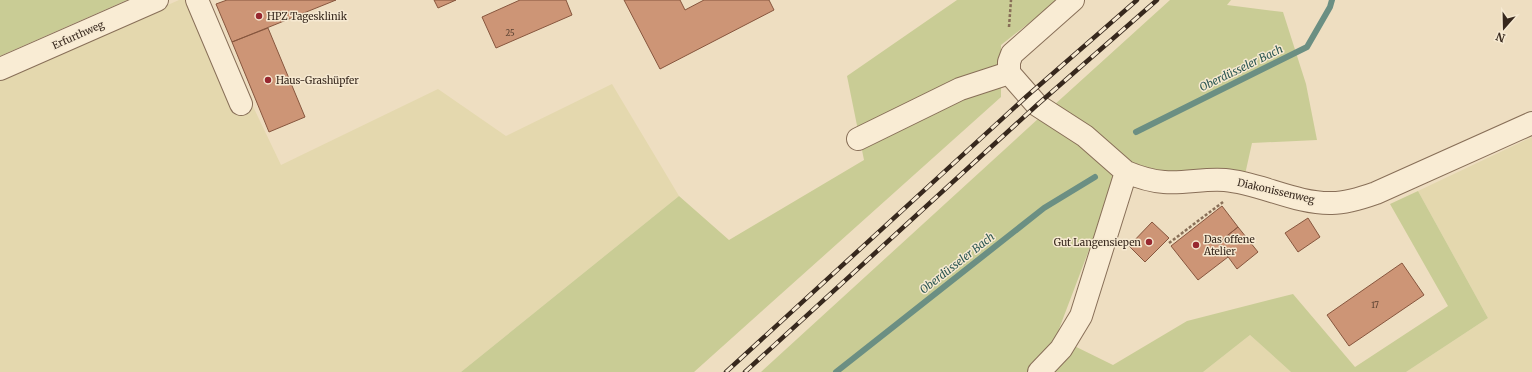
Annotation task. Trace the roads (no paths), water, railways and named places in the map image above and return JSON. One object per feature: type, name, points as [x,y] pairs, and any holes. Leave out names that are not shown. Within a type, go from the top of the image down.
[{"type":"street","name":"Erfurthweg","points":[[0,69],[157,0]]},
{"type":"street","points":[[197,0],[241,104]]},
{"type":"street","points":[[858,139],[960,89],[1009,73],[1009,62],[1012,54],[1073,0]]},
{"type":"street","name":"Diakonissenweg","points":[[1009,73],[1037,105],[1085,136],[1126,172],[1146,180],[1165,182],[1224,180],[1255,183],[1292,197],[1331,203],[1353,201],[1376,194],[1532,123]]},
{"type":"street","points":[[1039,372],[1061,349],[1081,316],[1113,209],[1126,172]]},
{"type":"waterway","name":"Oberdüsseler Bach","points":[[1136,132],[1307,47],[1330,7],[1332,0]]},
{"type":"waterway","name":"Oberdüsseler Bach","points":[[836,372],[1044,208],[1095,177]]},
{"type":"railway","points":[[726,372],[1027,96],[1137,0]]},
{"type":"railway","points":[[745,372],[1037,105],[1157,0]]},
{"type":"place","name":"HPZ Tagesklinik","points":[[259,16]]},
{"type":"place","name":"Haus-Grashüpfer","points":[[268,80]]},
{"type":"place","name":"Gut Langensiepen","points":[[1149,242]]},
{"type":"place","name":"Das offene Atelier","points":[[1196,245]]}]
